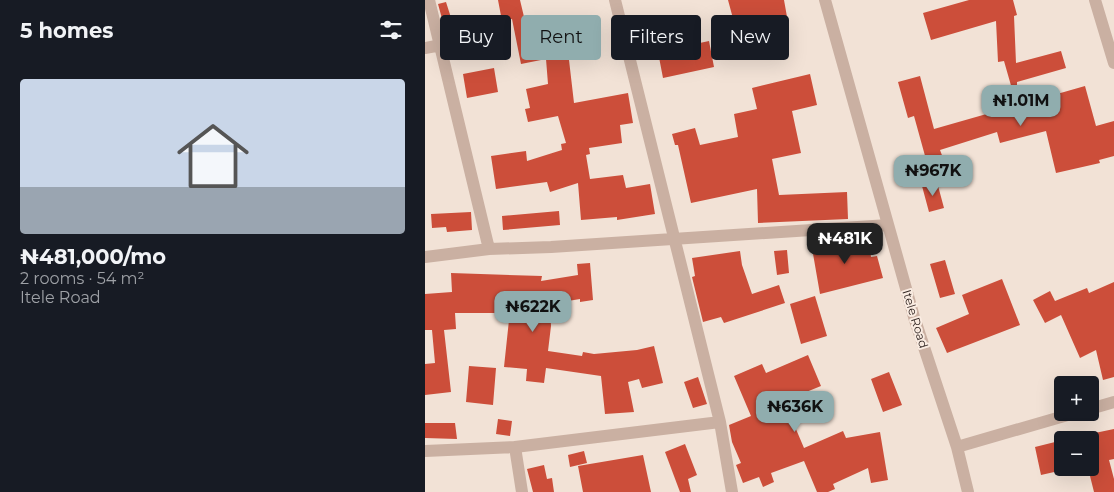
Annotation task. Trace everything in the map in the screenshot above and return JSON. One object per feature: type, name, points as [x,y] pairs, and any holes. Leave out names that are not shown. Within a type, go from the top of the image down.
[{"type":"street","points":[[429,0],[440,41]]},
{"type":"street","points":[[615,0],[720,422],[732,492]]},
{"type":"street","name":"Itele Road","points":[[825,0],[913,317],[957,448],[968,492]]},
{"type":"street","points":[[1095,0],[1114,63]]},
{"type":"street","points":[[425,48],[440,45]]},
{"type":"street","points":[[445,60],[489,249]]},
{"type":"street","points":[[425,257],[489,249],[551,247],[888,225]]},
{"type":"street","points":[[1099,406],[1114,402]]},
{"type":"street","points":[[957,448],[1054,419]]},
{"type":"street","points":[[425,451],[515,447],[720,422]]},
{"type":"street","points":[[515,447],[522,492]]},
{"type":"building","points":[[498,0],[520,0],[524,15],[521,15],[521,60],[541,60],[521,64],[511,15],[501,15]]},
{"type":"building","points":[[728,0],[784,0],[787,15],[732,15]]},
{"type":"building","points":[[969,0],[1013,0],[1017,15],[1014,16],[1016,63],[1061,51],[1066,68],[1017,82],[1017,88],[1012,89],[1004,61],[998,62],[996,21],[931,40],[923,13]]},
{"type":"building","points":[[446,2],[450,15],[441,15],[438,4]]},
{"type":"building","points":[[709,41],[711,60],[713,60],[714,67],[663,78],[660,60],[701,60],[701,43]]},
{"type":"building","points":[[546,60],[569,60],[574,103],[628,93],[633,123],[620,125],[622,143],[589,148],[590,154],[586,155],[590,179],[623,175],[626,188],[650,184],[655,214],[617,220],[617,217],[581,220],[578,183],[550,192],[547,182],[496,189],[491,156],[526,151],[527,161],[562,150],[561,144],[566,143],[558,116],[528,122],[525,109],[530,108],[526,89],[548,84]]},
{"type":"building","points":[[494,68],[498,92],[467,98],[463,74]]},
{"type":"building","points":[[810,74],[817,105],[792,111],[801,153],[772,159],[779,195],[847,192],[848,219],[758,223],[757,189],[691,203],[678,145],[675,145],[672,134],[695,128],[700,145],[738,137],[734,114],[757,109],[752,88]]},
{"type":"building","points":[[920,76],[934,129],[1085,86],[1096,126],[1114,121],[1114,156],[1099,160],[1100,163],[1056,173],[1046,131],[1000,143],[997,132],[940,150],[943,158],[927,163],[914,116],[908,118],[898,82]]},
{"type":"building","points":[[937,182],[944,208],[929,212],[922,186]]},
{"type":"building","points":[[559,211],[560,225],[503,230],[502,216]]},
{"type":"building","points":[[471,212],[472,230],[447,232],[446,227],[432,228],[431,214]]},
{"type":"building","points":[[869,238],[871,257],[877,256],[883,278],[820,294],[812,248]]},
{"type":"building","points":[[787,250],[789,273],[777,275],[774,251]]},
{"type":"building","points":[[740,251],[742,265],[752,294],[779,285],[785,303],[724,323],[721,317],[703,322],[692,277],[695,276],[692,258]]},
{"type":"building","points":[[945,260],[955,294],[940,298],[930,264]]},
{"type":"building","points":[[590,263],[593,300],[580,302],[580,299],[550,304],[551,326],[548,351],[582,356],[583,352],[594,354],[637,350],[654,346],[663,383],[642,388],[639,379],[628,382],[634,412],[605,414],[601,376],[546,368],[544,383],[526,381],[527,369],[504,367],[509,320],[497,320],[497,313],[455,313],[456,329],[444,330],[451,392],[425,395],[425,364],[435,363],[432,330],[425,330],[425,294],[452,292],[451,273],[542,276],[541,281],[578,275],[577,264]]},
{"type":"building","points":[[1002,279],[1020,325],[947,353],[936,328],[969,314],[962,295]]},
{"type":"building","points":[[1114,282],[1114,377],[1103,380],[1096,350],[1080,358],[1061,315],[1045,323],[1033,300],[1050,291],[1055,301],[1087,288],[1089,293]]},
{"type":"building","points":[[815,296],[827,336],[801,344],[790,304]]},
{"type":"building","points":[[808,355],[821,386],[784,401],[804,448],[843,431],[846,438],[880,432],[888,480],[871,483],[868,468],[833,484],[835,489],[828,492],[817,492],[804,461],[771,473],[774,482],[763,487],[759,477],[743,483],[736,465],[741,463],[732,442],[729,425],[751,416],[734,376],[762,364],[766,373]]},
{"type":"building","points":[[469,366],[496,368],[493,405],[466,402]]},
{"type":"building","points":[[889,372],[902,405],[883,412],[871,379]]},
{"type":"building","points":[[698,377],[707,404],[693,408],[684,382]]},
{"type":"building","points":[[498,419],[512,421],[510,436],[496,434]]},
{"type":"building","points":[[425,423],[455,423],[457,439],[425,438]]},
{"type":"building","points":[[1114,429],[1114,459],[1109,460],[1114,479],[1114,492],[1094,492],[1090,476],[1099,476],[1099,432]]},
{"type":"building","points":[[1054,442],[1054,472],[1041,475],[1035,447]]},
{"type":"building","points":[[685,444],[697,475],[688,479],[691,492],[680,492],[665,452]]},
{"type":"building","points":[[584,451],[587,463],[570,467],[568,455]]},
{"type":"building","points":[[643,455],[651,492],[583,492],[578,466]]},
{"type":"building","points":[[544,465],[547,479],[552,478],[554,492],[533,492],[527,469]]}]
